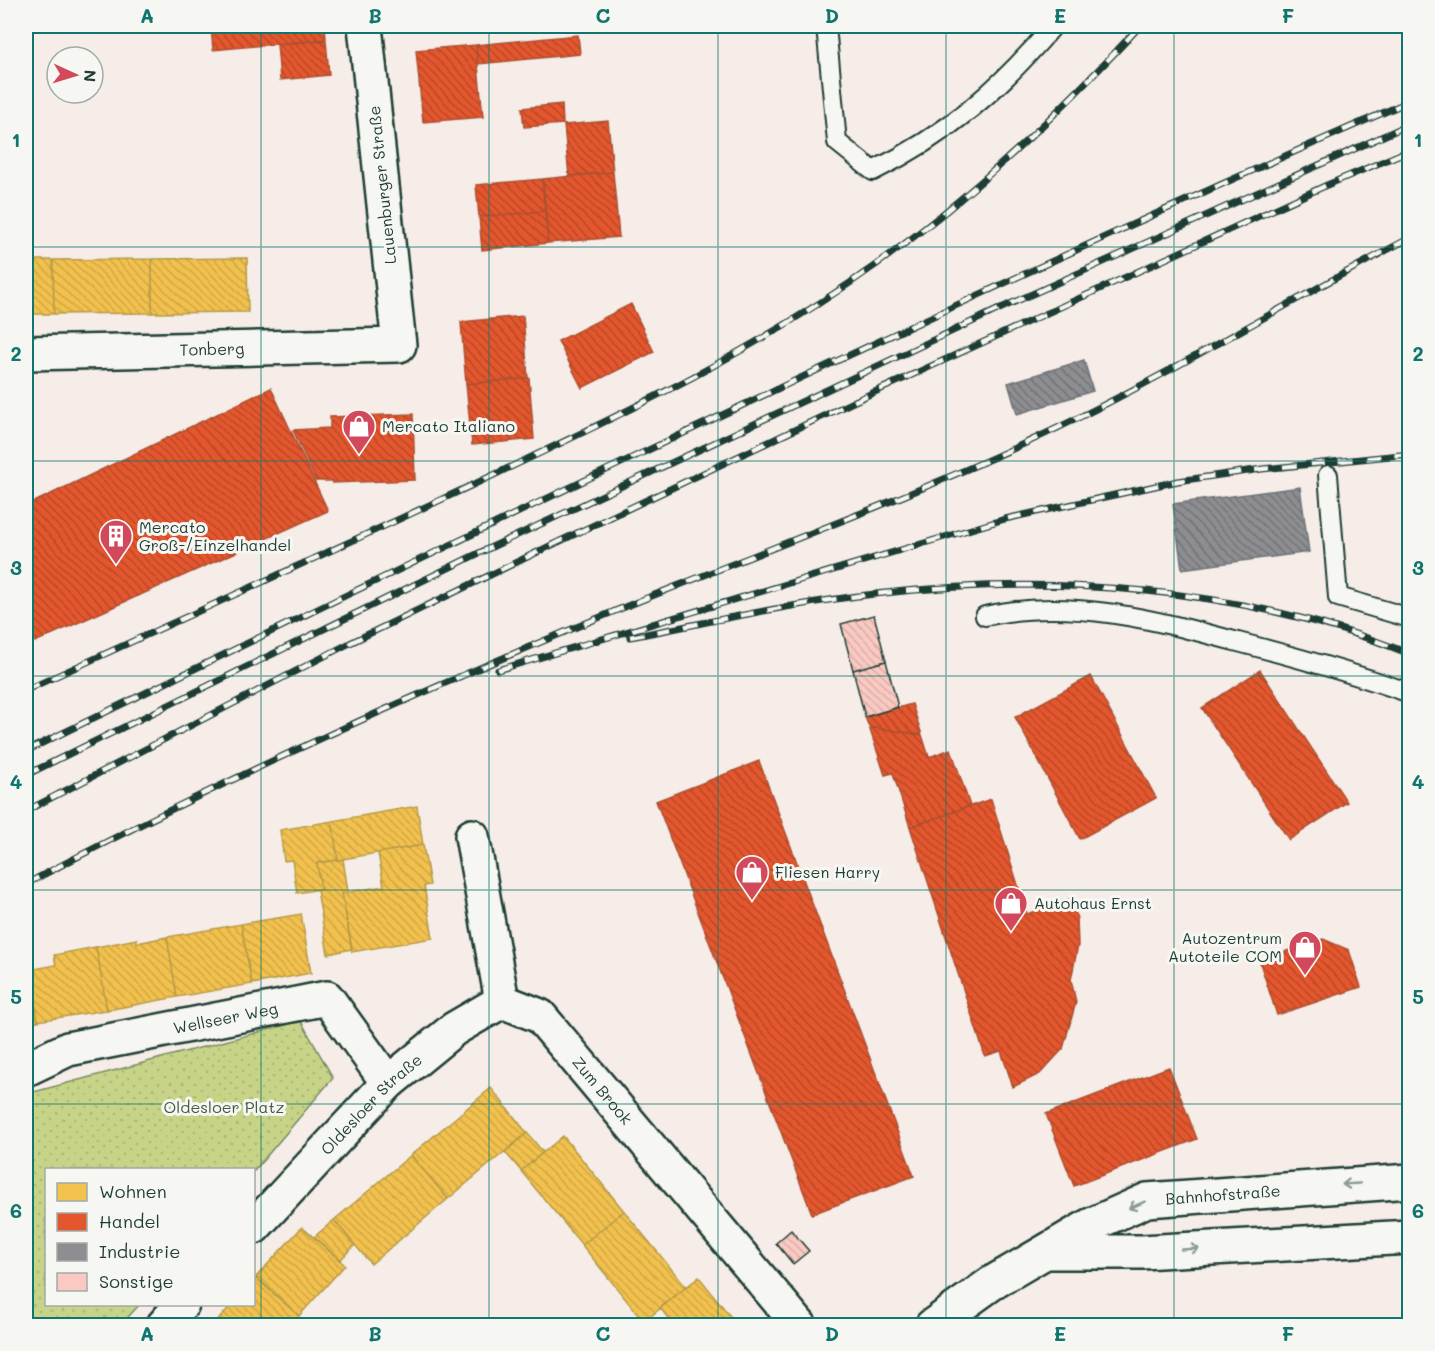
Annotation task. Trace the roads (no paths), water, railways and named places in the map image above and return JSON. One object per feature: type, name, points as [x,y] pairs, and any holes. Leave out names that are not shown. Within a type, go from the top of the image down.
[{"type":"street","name":"Lauenburger Straße","points":[[365,26],[399,345]]},
{"type":"street","name":"Tonberg","points":[[26,352],[399,345]]},
{"type":"street","points":[[472,836],[502,1001]]},
{"type":"street","name":"Wellseer Weg","points":[[26,1069],[68,1049],[327,998],[388,1083]]},
{"type":"street","name":"Oldesloer Straße","points":[[255,1226],[388,1083],[454,1029],[502,1001]]},
{"type":"street","name":"Zum Brook","points":[[502,1001],[540,1016],[800,1326]]},
{"type":"street","name":"Bahnhofstraße","points":[[932,1326],[992,1283],[1091,1225],[1146,1200],[1410,1181]]},
{"type":"street","name":"Bahnhofstraße","points":[[1048,1252],[1142,1251],[1410,1237]]},
{"type":"street","points":[[163,1326],[181,1306]]},
{"type":"lane","points":[[826,26],[837,142],[873,171],[916,150],[984,100],[1053,26]]},
{"type":"lane","points":[[1328,475],[1338,597],[1410,618]]},
{"type":"lane","points":[[985,616],[1013,610],[1060,609],[1129,615],[1325,665],[1410,693]]},
{"type":"railway","points":[[26,690],[547,450],[692,377],[786,324],[877,264],[948,210],[1047,121],[1140,26]]},
{"type":"railway","points":[[26,751],[714,419],[1061,257],[1410,101]]},
{"type":"railway","points":[[26,775],[477,554],[1010,304],[1410,124]]},
{"type":"railway","points":[[26,811],[348,644],[552,545],[855,401],[1327,185],[1410,150]]},
{"type":"railway","points":[[26,884],[174,808],[401,702],[632,604],[882,505],[1030,441],[1174,368],[1410,238]]},
{"type":"railway","points":[[498,670],[1005,519],[1178,481],[1262,469],[1410,454]]},
{"type":"railway","points":[[630,637],[783,608],[875,594],[1010,585],[1078,586],[1146,591],[1214,600],[1281,613],[1346,631],[1410,654]]},
{"type":"place","name":"Mercato Italiano","points":[[359,455]]},
{"type":"place","name":"Mercato Groß-/Einzelhandel","points":[[116,565]]},
{"type":"place","name":"Fliesen Harry","points":[[752,901]]},
{"type":"place","name":"Autohaus Ernst","points":[[1011,932]]},
{"type":"place","name":"Autozentrum Autoteile COM","points":[[1305,976]]},
{"type":"park label","name":"Oldesloer Platz","points":[[224,1107]]}]
